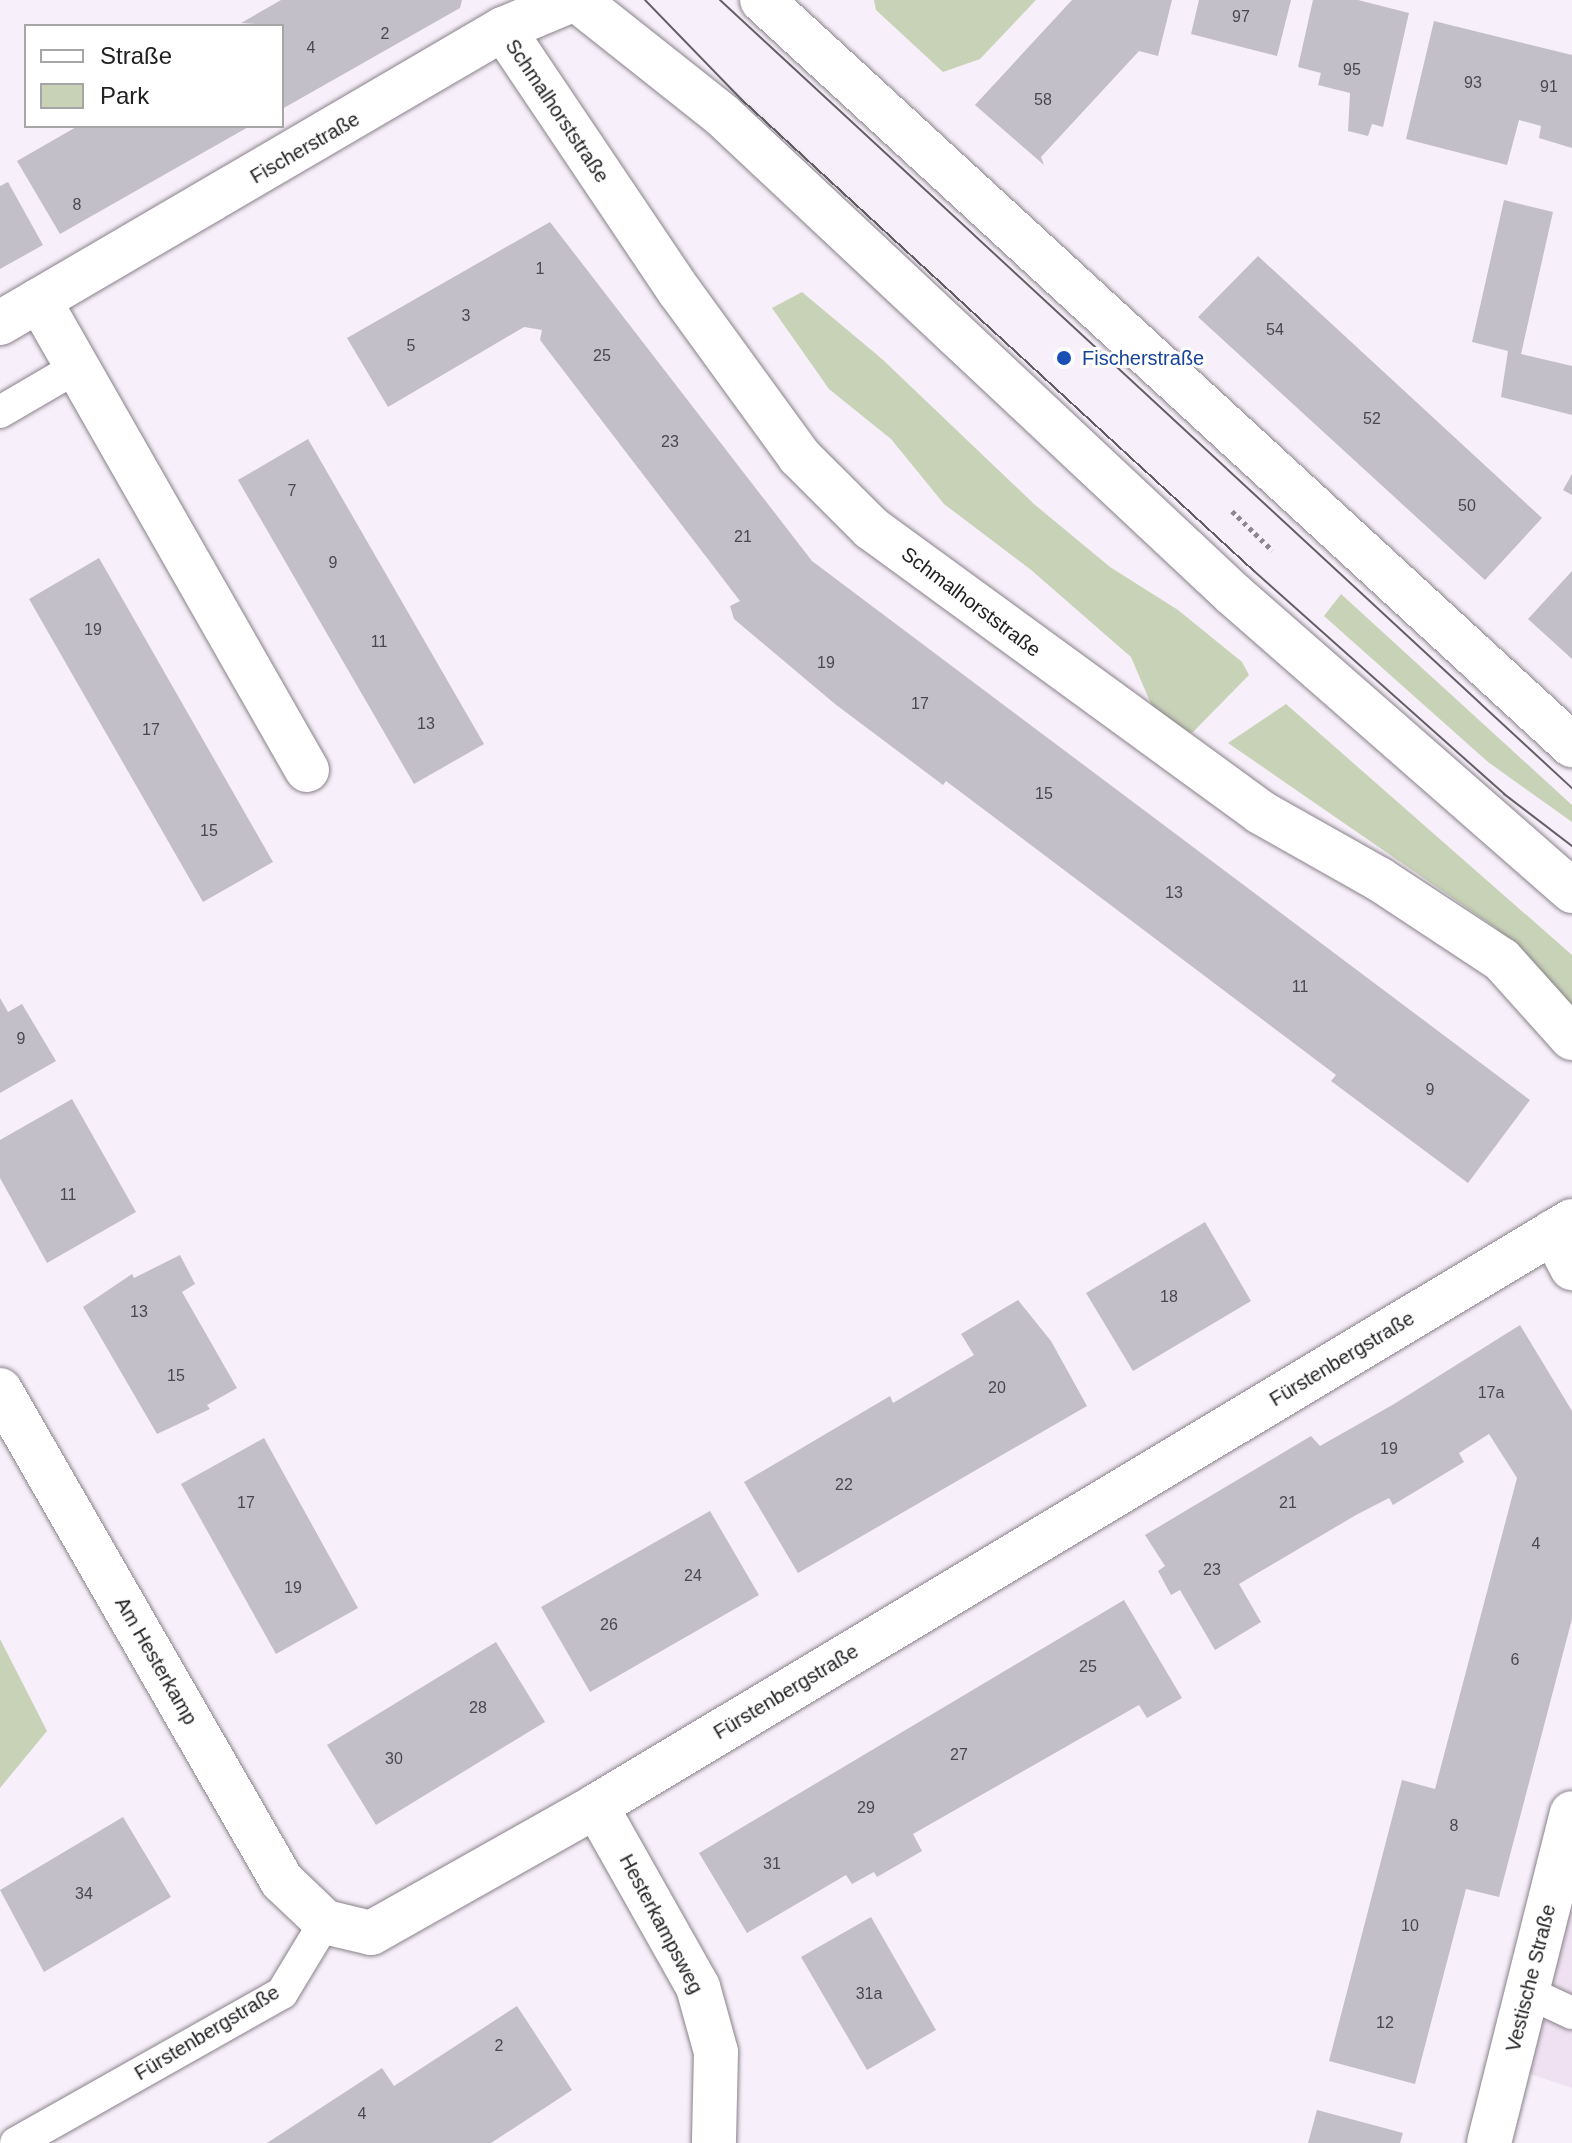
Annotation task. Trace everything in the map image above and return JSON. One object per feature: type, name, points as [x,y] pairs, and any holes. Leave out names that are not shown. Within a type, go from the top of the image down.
[{"type":"street","name":"Fischerstraße","points":[[0,323],[503,29],[574,0]]},
{"type":"street","points":[[574,0],[722,115],[1233,594],[1572,891]]},
{"type":"street","points":[[762,0],[1312,510],[1572,745]]},
{"type":"street","name":"Schmalhorststraße","points":[[503,29],[680,292],[799,456],[871,528],[1260,812],[1379,879],[1502,960],[1572,1038]]},
{"type":"street","points":[[39,300],[307,770]]},
{"type":"street","name":"Fürstenbergstraße","points":[[325,1922],[371,1933],[596,1806],[1566,1240]]},
{"type":"street","name":"Am Hesterkamp","points":[[0,1390],[282,1881],[325,1922]]},
{"type":"street","name":"Hesterkampsweg","points":[[596,1806],[698,1987],[716,2052],[714,2143]]},
{"type":"street","name":"Vestische Straße","points":[[1489,2143],[1572,1813]]},
{"type":"lane","points":[[0,412],[77,367]]},
{"type":"lane","name":"Fürstenbergstraße","points":[[16,2143],[282,1993],[325,1922]]},
{"type":"lane","points":[[1527,1992],[1572,2013]]},
{"type":"path","points":[[1233,594],[1312,510]]},
{"type":"path","points":[[1232,511],[1272,550]]},
{"type":"shaded area","points":[[1572,1858],[1572,2088],[1518,2070]]},
{"type":"green space","points":[[874,0],[1036,0],[980,59],[943,72],[876,10]]},
{"type":"green space","points":[[802,292],[882,359],[1034,504],[1110,567],[1178,610],[1242,662],[1249,675],[1193,732],[1180,735],[1154,711],[1131,657],[1030,569],[944,504],[891,439],[829,389],[772,308]]},
{"type":"green space","points":[[1341,594],[1572,805],[1572,822],[1488,762],[1324,616]]},
{"type":"green space","points":[[1286,704],[1572,955],[1572,1006],[1496,928],[1228,743]]},
{"type":"green space","points":[[0,1639],[47,1731],[0,1788]]},
{"type":"building","points":[[281,0],[462,0],[460,8],[284,108],[284,24],[241,23]]},
{"type":"building","points":[[1072,0],[1172,0],[1158,56],[1139,51],[1041,157],[1044,165],[975,105]]},
{"type":"building","points":[[1199,0],[1291,0],[1277,56],[1191,34]]},
{"type":"building","points":[[1313,0],[1358,0],[1409,13],[1383,127],[1372,124],[1368,136],[1348,131],[1350,93],[1318,85],[1321,73],[1298,67]]},
{"type":"building","points":[[1434,21],[1572,55],[1572,148],[1539,138],[1541,126],[1519,120],[1507,165],[1406,139]]},
{"type":"building","points":[[75,128],[246,128],[60,234],[17,161]]},
{"type":"building","points":[[8,182],[43,245],[0,269],[0,186]]},
{"type":"building","points":[[1504,200],[1553,212],[1521,354],[1572,366],[1572,415],[1501,397],[1508,351],[1472,342]]},
{"type":"building","points":[[550,222],[812,561],[1530,1100],[1468,1183],[1331,1081],[1336,1075],[946,781],[943,785],[835,704],[734,619],[730,606],[740,601],[540,340],[542,330],[524,327],[388,407],[347,338]]},
{"type":"building","points":[[1258,256],[1542,518],[1485,580],[1198,317]]},
{"type":"building","points":[[308,439],[484,744],[414,784],[238,480]]},
{"type":"building","points":[[1572,474],[1572,495],[1563,490]]},
{"type":"building","points":[[99,558],[273,862],[203,902],[29,599]]},
{"type":"building","points":[[1572,571],[1572,659],[1528,619]]},
{"type":"building","points":[[0,998],[8,1012],[22,1004],[56,1061],[0,1093]]},
{"type":"building","points":[[72,1099],[136,1212],[47,1263],[0,1178],[0,1140]]},
{"type":"building","points":[[1205,1222],[1251,1301],[1133,1371],[1086,1293]]},
{"type":"building","points":[[180,1255],[195,1284],[182,1292],[237,1388],[207,1405],[210,1409],[157,1434],[83,1307],[132,1274],[134,1278]]},
{"type":"building","points":[[1018,1300],[1051,1341],[1087,1406],[798,1573],[744,1482],[890,1396],[893,1403],[974,1355],[961,1334]]},
{"type":"building","points":[[1520,1325],[1572,1411],[1572,1619],[1499,1897],[1466,1889],[1415,2084],[1329,2061],[1402,1780],[1435,1789],[1517,1478],[1489,1434],[1459,1453],[1464,1462],[1393,1505],[1389,1498],[1239,1584],[1261,1622],[1215,1650],[1180,1590],[1171,1595],[1158,1571],[1165,1566],[1145,1535],[1311,1436],[1320,1446]]},
{"type":"building","points":[[264,1438],[358,1608],[276,1654],[181,1484]]},
{"type":"building","points":[[710,1511],[759,1595],[590,1692],[541,1607]]},
{"type":"building","points":[[1124,1600],[1182,1698],[1147,1718],[1139,1705],[913,1834],[922,1851],[877,1877],[874,1872],[852,1884],[846,1875],[747,1933],[699,1853]]},
{"type":"building","points":[[496,1642],[545,1722],[376,1825],[327,1745]]},
{"type":"building","points":[[123,1817],[171,1897],[44,1972],[0,1890]]},
{"type":"building","points":[[871,1917],[936,2030],[867,2070],[801,1957]]},
{"type":"building","points":[[517,2006],[572,2090],[491,2143],[267,2143],[382,2068],[394,2086]]},
{"type":"building","points":[[1317,2110],[1403,2133],[1400,2143],[1308,2143]]},
{"type":"tram line","points":[[645,0],[741,99],[1254,571],[1504,794],[1572,846]]},
{"type":"tram line","points":[[720,0],[1572,788]]},
{"type":"place","name":"Fischerstraße","points":[[1064,358]]}]
